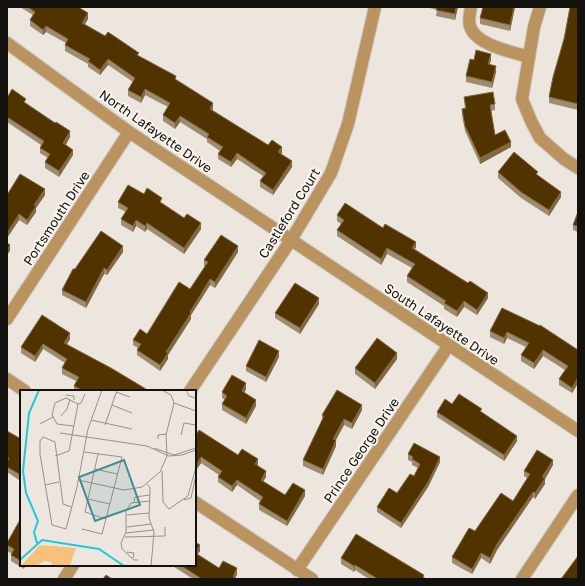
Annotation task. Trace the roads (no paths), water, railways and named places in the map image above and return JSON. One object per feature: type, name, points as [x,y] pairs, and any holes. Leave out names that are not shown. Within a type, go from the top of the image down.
[{"type":"street","name":"Castleford Court","points":[[191,390],[291,240],[331,173],[348,124],[375,7]]},
{"type":"street","points":[[471,7],[470,26],[478,39],[505,50],[529,57]]},
{"type":"street","points":[[540,7],[534,27],[522,99],[540,138],[564,159],[578,168]]},
{"type":"street","name":"North Lafayette Drive","points":[[7,43],[129,132],[291,240]]},
{"type":"street","name":"Portsmouth Drive","points":[[7,319],[129,132]]},
{"type":"street","name":"South Lafayette Drive","points":[[291,240],[578,431]]},
{"type":"street","name":"Prince George Drive","points":[[297,570],[449,345]]},
{"type":"street","points":[[7,379],[24,390]]},
{"type":"street","points":[[522,579],[578,495]]},
{"type":"street","points":[[196,503],[312,579]]},
{"type":"street","points":[[64,579],[72,566]]}]
